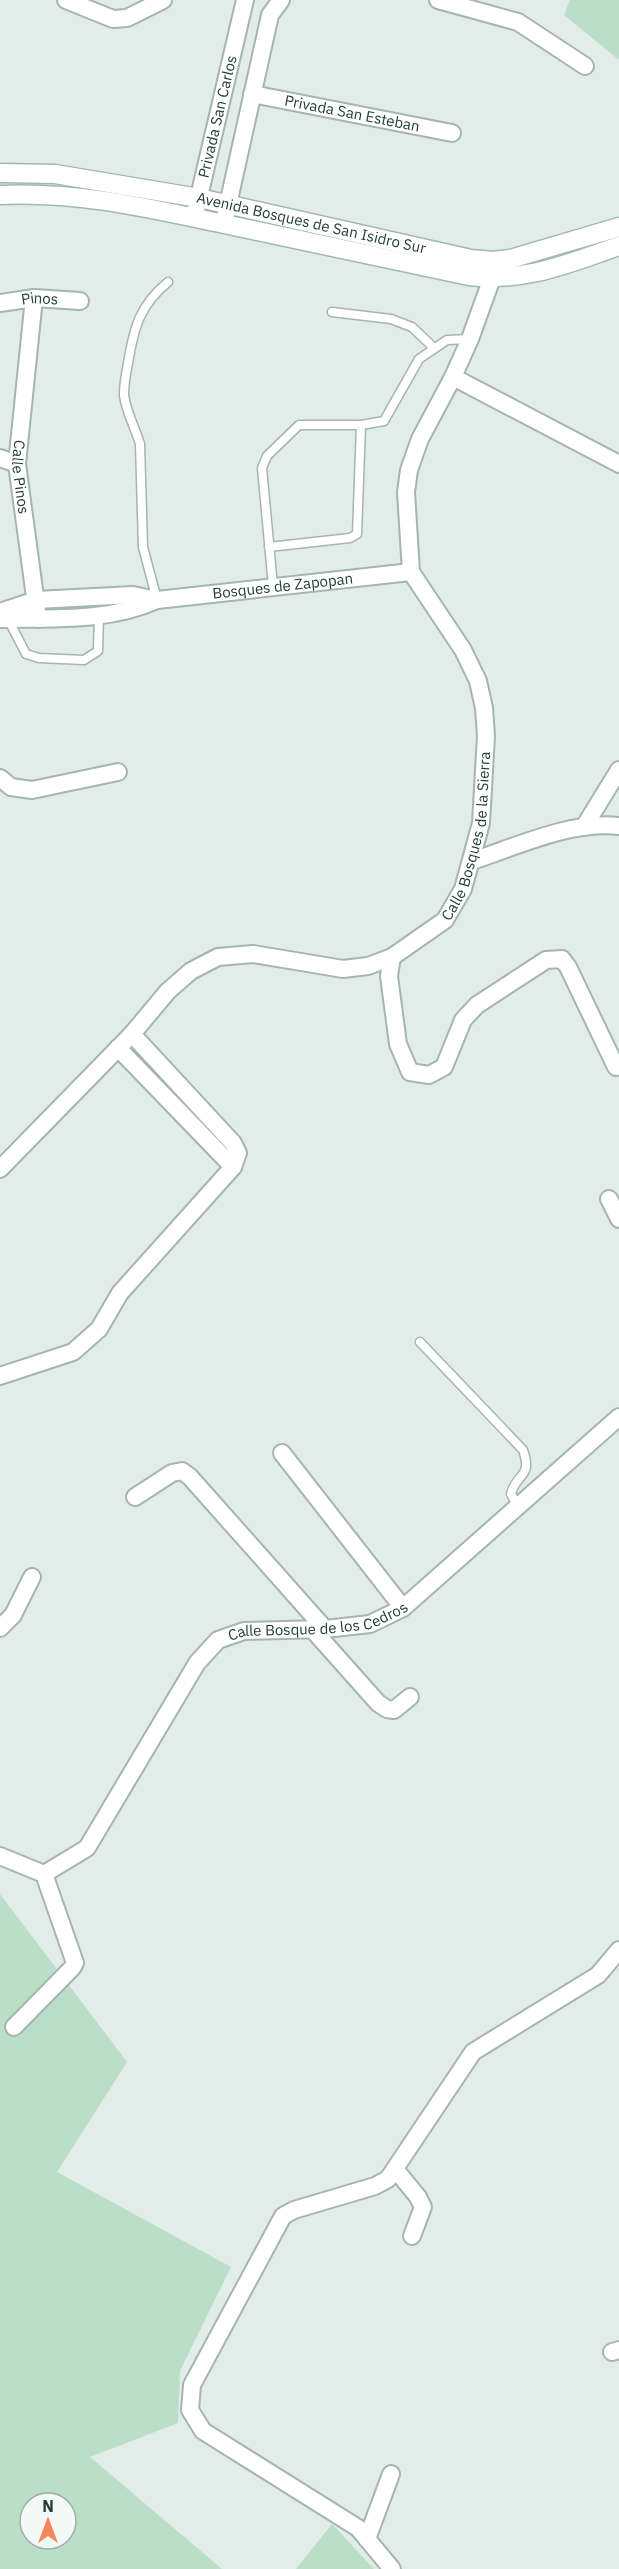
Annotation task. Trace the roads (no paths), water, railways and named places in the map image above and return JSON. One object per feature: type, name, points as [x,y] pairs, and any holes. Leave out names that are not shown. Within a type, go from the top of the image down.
[{"type":"main road","name":"Avenida Bosques de San Isidro Sur","points":[[0,173],[55,174],[199,198],[471,260],[492,270],[529,275],[619,246]]},
{"type":"main road","name":"Avenida Bosques de San Isidro Sur","points":[[0,195],[81,197],[138,205],[469,276],[492,270],[510,260],[619,227]]},
{"type":"street","points":[[66,0],[113,19],[127,18],[163,0]]},
{"type":"street","name":"Privada San Carlos","points":[[195,218],[243,8],[232,0]]},
{"type":"street","points":[[224,224],[270,15],[281,0]]},
{"type":"street","points":[[438,0],[518,22],[585,66]]},
{"type":"street","name":"Privada San Esteban","points":[[252,94],[452,133]]},
{"type":"street","name":"Calle Bosques de la Sierra","points":[[0,1169],[132,1034],[168,991],[191,971],[218,957],[253,954],[343,969],[368,966],[392,957],[445,920],[463,889],[481,823],[484,791],[484,708],[478,681],[463,650],[411,572],[406,492],[420,439],[470,339],[492,270]]},
{"type":"street","name":"Pinos","points":[[0,303],[34,298],[80,301]]},
{"type":"street","name":"Calle Pinos","points":[[34,298],[17,464],[38,619]]},
{"type":"street","points":[[453,377],[619,464]]},
{"type":"street","points":[[0,458],[17,464]]},
{"type":"street","name":"Bosques de Zapopan","points":[[3,615],[38,619],[99,615],[134,610],[157,600],[411,572]]},
{"type":"street","name":"Bosques de Zapopan","points":[[3,615],[36,600],[133,595],[157,600]]},
{"type":"street","points":[[584,827],[619,770]]},
{"type":"street","points":[[0,778],[10,788],[32,790],[118,772]]},
{"type":"street","points":[[472,861],[540,838],[584,827],[619,826]]},
{"type":"street","points":[[392,957],[389,976],[398,1044],[410,1072],[429,1075],[444,1067],[463,1020],[477,1005],[546,960],[562,959],[616,1067]]},
{"type":"street","points":[[0,1376],[73,1352],[99,1329],[120,1293],[233,1167],[238,1153],[233,1143],[132,1034]]},
{"type":"street","points":[[118,1048],[233,1167]]},
{"type":"street","points":[[609,1199],[619,1219]]},
{"type":"street","name":"Calle Bosque de los Cedros","points":[[44,1875],[87,1848],[197,1663],[218,1640],[244,1630],[319,1629],[370,1624],[403,1608],[619,1417]]},
{"type":"street","points":[[282,1453],[403,1608]]},
{"type":"street","points":[[135,1497],[172,1473],[182,1471],[190,1476],[378,1703],[387,1709],[394,1710],[410,1697]]},
{"type":"street","points":[[0,1628],[13,1614],[32,1577]]},
{"type":"street","points":[[0,1856],[44,1875],[75,1963],[14,2027]]},
{"type":"street","points":[[392,2569],[358,2528],[203,2431],[190,2410],[192,2385],[283,2216],[294,2210],[375,2186],[388,2179],[473,2052],[598,1975],[619,1950]]},
{"type":"street","points":[[395,2169],[418,2197],[423,2207],[412,2236]]},
{"type":"street","points":[[367,2539],[391,2474]]},
{"type":"lane","points":[[157,600],[143,547],[140,444],[136,428],[129,417],[124,395],[137,320],[154,294],[168,282]]},
{"type":"lane","points":[[332,312],[391,319],[412,327],[434,348]]},
{"type":"lane","points":[[273,586],[262,468],[267,456],[299,424],[361,425],[384,421],[419,359],[447,340],[470,339]]},
{"type":"lane","points":[[269,547],[350,538],[357,534],[361,425]]},
{"type":"lane","points":[[3,615],[26,654],[39,658],[84,660],[98,651],[99,615]]},
{"type":"lane","points":[[420,1342],[523,1450],[528,1463],[526,1473],[512,1489],[511,1494],[518,1507]]}]
